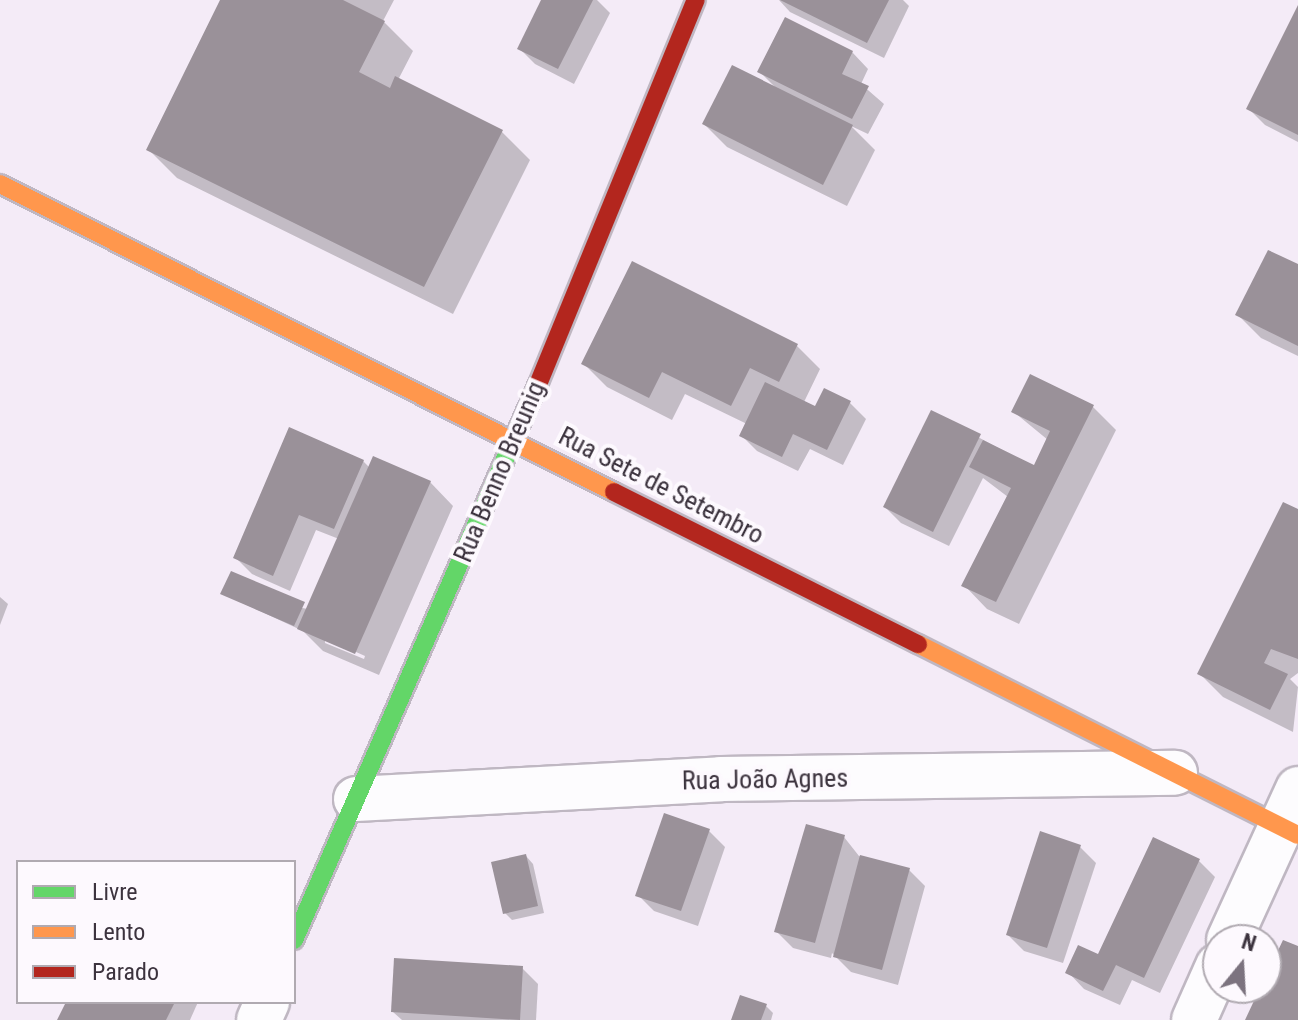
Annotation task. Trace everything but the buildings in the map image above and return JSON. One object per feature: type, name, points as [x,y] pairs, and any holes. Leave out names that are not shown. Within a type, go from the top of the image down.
[{"type":"street","name":"Rua Benno Breunig","points":[[296,935],[514,442],[696,0]]},
{"type":"street","name":"Rua Sete de Setembro","points":[[0,184],[1175,773],[1292,817]]},
{"type":"street","name":"Rua João Agnes","points":[[356,799],[721,779],[1175,773]]},
{"type":"street","points":[[1237,924],[1292,817]]},
{"type":"traffic: fast","points":[[296,935],[539,382]]},
{"type":"traffic: slow","points":[[0,184],[614,492]]},
{"type":"traffic: slow","points":[[918,644],[1298,835]]},
{"type":"traffic: jam","points":[[539,382],[696,0]]},
{"type":"traffic: jam","points":[[614,492],[918,644]]}]
